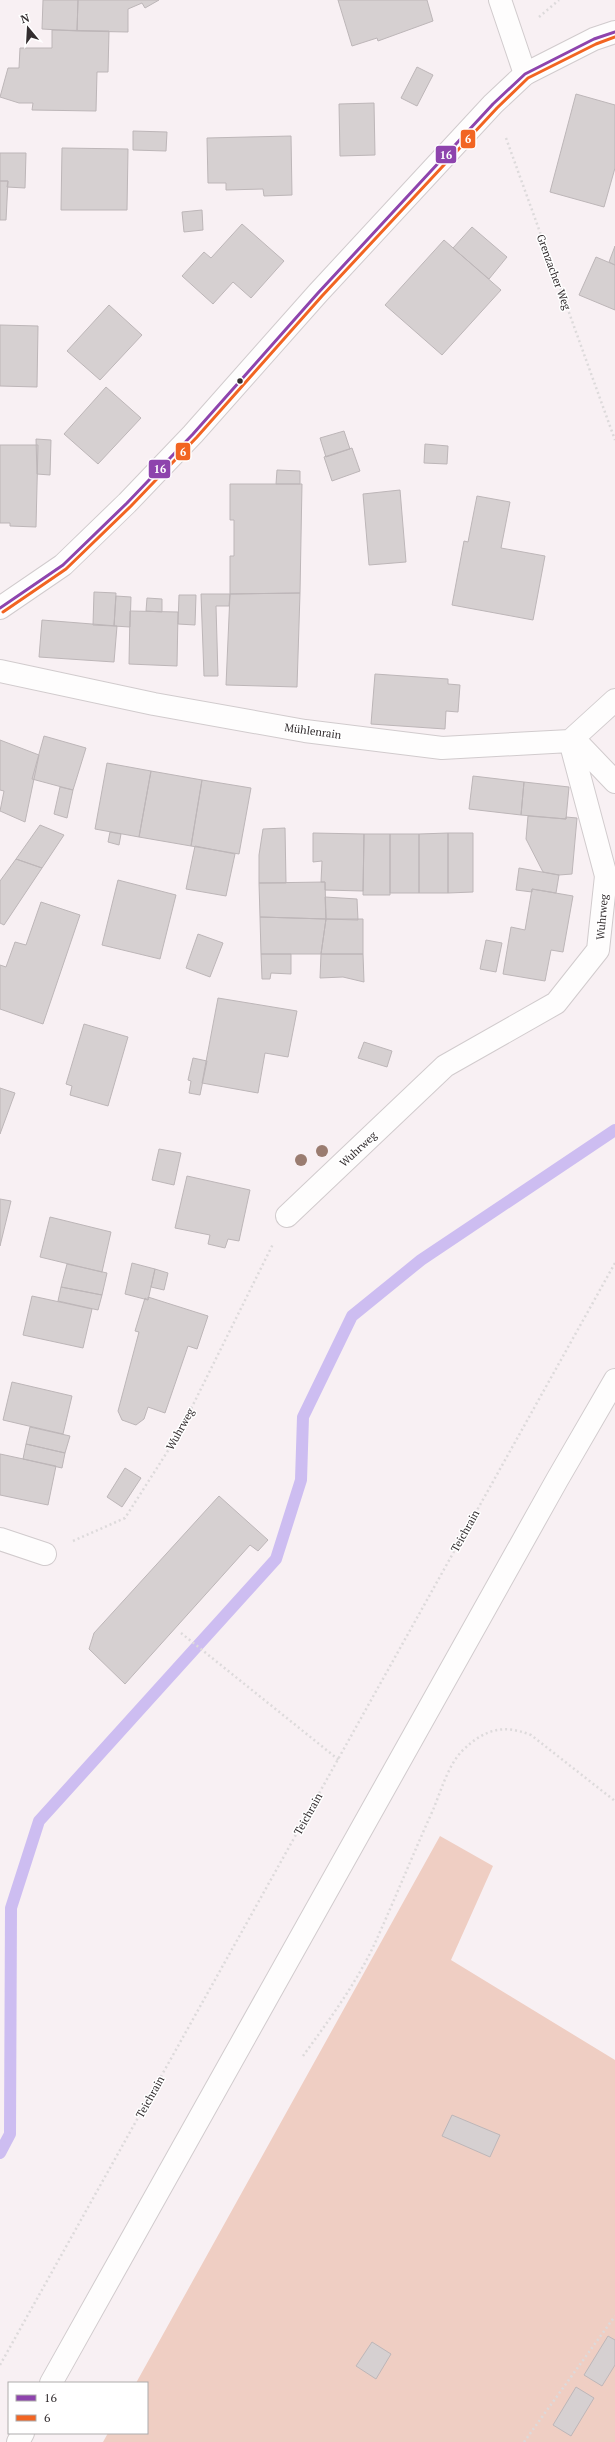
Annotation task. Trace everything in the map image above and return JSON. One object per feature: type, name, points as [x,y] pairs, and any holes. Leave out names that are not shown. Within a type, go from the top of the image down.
[{"type":"street","points":[[500,0],[525,74]]},
{"type":"street","points":[[0,608],[63,565],[127,503],[193,434],[318,293],[493,104],[525,74],[594,39],[615,32]]},
{"type":"street","name":"Mühlenrain","points":[[0,671],[154,704],[297,729],[435,748],[572,740]]},
{"type":"street","points":[[615,700],[572,740],[615,782]]},
{"type":"street","name":"Wuhrweg","points":[[287,1216],[445,1066],[556,1003],[598,950],[606,876],[572,740]]},
{"type":"street","points":[[52,2382],[557,1480],[615,1380]]},
{"type":"street","points":[[0,1538],[45,1554]]},
{"type":"path","name":"Grenzacher Weg","points":[[493,104],[615,440]]},
{"type":"path","name":"Wuhrweg","points":[[45,1554],[125,1518],[178,1435],[287,1216]]},
{"type":"path","name":"Teichrain","points":[[0,2365],[339,1760],[542,1391],[615,1263]]},
{"type":"path","points":[[181,1633],[339,1760]]},
{"type":"path","points":[[303,2056],[350,1991],[374,1944],[446,1778],[462,1751],[482,1735],[498,1728],[517,1729],[531,1735],[615,1801]]},
{"type":"path","points":[[524,2442],[615,2316]]},
{"type":"shaded area","points":[[440,1836],[493,1866],[451,1960],[615,2060],[615,2442],[103,2442],[107,2434],[148,2434],[148,2382],[137,2382]]},
{"type":"building","points":[[43,0],[78,0],[77,31],[42,29]]},
{"type":"building","points":[[78,0],[159,0],[145,8],[142,3],[128,9],[128,32],[77,31]]},
{"type":"building","points":[[338,0],[427,0],[433,21],[378,41],[377,38],[352,46]]},
{"type":"building","points":[[52,30],[109,31],[108,72],[97,72],[96,111],[32,110],[33,103],[19,103],[0,97],[8,68],[19,68],[20,48],[52,48]]},
{"type":"building","points":[[417,67],[433,75],[417,106],[401,98]]},
{"type":"building","points":[[576,94],[615,105],[615,168],[604,207],[550,192]]},
{"type":"building","points":[[374,103],[375,155],[340,156],[339,104]]},
{"type":"building","points":[[133,131],[167,132],[166,151],[133,150]]},
{"type":"building","points":[[291,136],[292,195],[264,196],[263,189],[226,190],[226,183],[208,183],[207,138]]},
{"type":"building","points":[[62,148],[128,149],[127,210],[61,210]]},
{"type":"building","points":[[0,153],[26,153],[25,188],[7,187],[8,181],[0,181]]},
{"type":"building","points":[[0,181],[8,181],[6,220],[0,220]]},
{"type":"building","points":[[202,210],[203,230],[184,232],[182,212]]},
{"type":"building","points":[[242,224],[284,261],[251,298],[233,282],[213,304],[182,276],[204,252],[211,258]]},
{"type":"building","points":[[472,227],[507,257],[489,279],[453,248]]},
{"type":"building","points":[[444,240],[501,290],[442,355],[385,305]]},
{"type":"building","points":[[615,246],[615,265],[609,262]]},
{"type":"building","points":[[596,257],[615,265],[615,310],[579,295]]},
{"type":"building","points":[[109,305],[142,335],[100,380],[67,351]]},
{"type":"building","points":[[0,325],[38,326],[37,387],[0,386]]},
{"type":"building","points":[[106,387],[141,418],[98,464],[64,434]]},
{"type":"building","points":[[344,431],[350,449],[326,457],[320,438]]},
{"type":"building","points":[[36,439],[51,440],[50,475],[37,474]]},
{"type":"building","points":[[425,444],[448,446],[447,464],[424,463]]},
{"type":"building","points":[[0,445],[38,445],[36,527],[10,526],[10,523],[0,523]]},
{"type":"building","points":[[352,448],[360,471],[332,481],[324,457]]},
{"type":"building","points":[[277,470],[300,471],[300,484],[276,484]]},
{"type":"building","points":[[230,484],[302,484],[300,593],[230,594],[230,556],[234,556],[234,520],[230,520]]},
{"type":"building","points":[[400,490],[406,562],[369,565],[363,494]]},
{"type":"building","points":[[477,496],[510,502],[501,548],[545,556],[533,620],[452,605],[464,541],[468,542]]},
{"type":"building","points":[[94,592],[116,593],[114,626],[93,625]]},
{"type":"building","points":[[300,593],[297,687],[226,685],[230,594]]},
{"type":"building","points":[[201,594],[230,594],[229,606],[216,606],[218,676],[204,676]]},
{"type":"building","points":[[179,595],[196,595],[195,625],[178,624]]},
{"type":"building","points":[[116,596],[131,597],[130,627],[114,626]]},
{"type":"building","points":[[147,598],[162,599],[162,612],[146,611]]},
{"type":"building","points":[[130,611],[178,612],[177,666],[129,664]]},
{"type":"building","points":[[42,620],[117,626],[114,662],[39,657]]},
{"type":"building","points":[[375,674],[448,679],[448,684],[460,685],[458,712],[446,711],[445,729],[371,724]]},
{"type":"building","points":[[44,736],[86,748],[73,790],[32,779]]},
{"type":"building","points":[[0,740],[39,755],[25,822],[0,811],[4,791],[0,790]]},
{"type":"building","points":[[107,763],[151,771],[139,837],[95,829]]},
{"type":"building","points":[[151,771],[202,780],[191,846],[139,837]]},
{"type":"building","points":[[473,776],[524,782],[521,815],[469,809]]},
{"type":"building","points":[[202,780],[251,788],[239,854],[191,846]]},
{"type":"building","points":[[524,782],[569,787],[566,819],[521,815]]},
{"type":"building","points":[[60,787],[73,790],[67,818],[54,814]]},
{"type":"building","points":[[528,816],[566,819],[566,817],[577,818],[572,874],[559,875],[543,872],[526,839]]},
{"type":"building","points":[[40,825],[64,835],[42,868],[16,859]]},
{"type":"building","points":[[285,828],[286,883],[259,883],[259,855],[263,829]]},
{"type":"building","points":[[110,832],[121,834],[119,845],[108,842]]},
{"type":"building","points":[[313,833],[364,834],[363,891],[325,890],[325,882],[321,882],[322,861],[313,862]]},
{"type":"building","points":[[448,833],[473,833],[473,892],[448,893]]},
{"type":"building","points":[[448,833],[448,893],[419,893],[419,834]]},
{"type":"building","points":[[364,834],[390,834],[390,895],[363,895]]},
{"type":"building","points":[[390,834],[419,834],[419,893],[390,893]]},
{"type":"building","points":[[195,846],[235,854],[226,896],[186,889]]},
{"type":"building","points":[[16,859],[42,868],[4,925],[0,923],[0,881]]},
{"type":"building","points":[[519,868],[559,875],[556,893],[532,889],[532,892],[516,890]]},
{"type":"building","points":[[118,880],[176,895],[160,959],[102,945]]},
{"type":"building","points":[[325,882],[326,919],[260,917],[259,883]]},
{"type":"building","points":[[532,889],[573,896],[563,952],[551,950],[545,981],[503,974],[511,927],[525,930]]},
{"type":"building","points":[[325,897],[357,899],[358,920],[326,919]]},
{"type":"building","points":[[41,902],[80,915],[43,1024],[0,1009],[0,965],[6,967],[15,942],[26,945]]},
{"type":"building","points":[[260,917],[326,919],[321,954],[261,954]]},
{"type":"building","points":[[326,919],[363,919],[363,954],[321,954]]},
{"type":"building","points":[[198,934],[223,943],[210,977],[186,968]]},
{"type":"building","points":[[486,940],[502,943],[496,972],[480,969]]},
{"type":"building","points":[[261,954],[291,954],[291,974],[271,973],[270,979],[262,979]]},
{"type":"building","points":[[321,954],[363,954],[364,982],[343,977],[320,978]]},
{"type":"building","points":[[218,998],[297,1011],[288,1057],[265,1053],[258,1093],[202,1083]]},
{"type":"building","points":[[84,1024],[128,1037],[108,1106],[70,1095],[72,1086],[66,1084]]},
{"type":"building","points":[[364,1042],[392,1051],[387,1067],[358,1058]]},
{"type":"building","points":[[193,1058],[207,1061],[200,1095],[189,1093],[191,1081],[188,1080]]},
{"type":"building","points":[[0,1088],[15,1093],[0,1134]]},
{"type":"building","points":[[159,1149],[181,1153],[174,1185],[152,1180]]},
{"type":"building","points":[[187,1176],[250,1190],[239,1241],[228,1239],[225,1248],[208,1244],[210,1235],[175,1228]]},
{"type":"building","points":[[0,1199],[11,1201],[0,1246]]},
{"type":"building","points":[[50,1217],[111,1232],[102,1272],[40,1257]]},
{"type":"building","points":[[132,1263],[155,1269],[148,1300],[125,1294]]},
{"type":"building","points":[[67,1264],[107,1273],[102,1295],[61,1287]]},
{"type":"building","points":[[155,1269],[168,1273],[164,1290],[151,1287]]},
{"type":"building","points":[[61,1287],[102,1295],[98,1310],[58,1301]]},
{"type":"building","points":[[32,1296],[92,1309],[83,1348],[23,1335]]},
{"type":"building","points":[[148,1297],[208,1316],[197,1349],[188,1346],[165,1413],[148,1407],[144,1419],[136,1425],[122,1420],[118,1411],[139,1332],[135,1331],[145,1298],[148,1300]]},
{"type":"building","points":[[12,1382],[72,1396],[63,1434],[3,1420]]},
{"type":"building","points":[[30,1427],[70,1436],[65,1453],[26,1444]]},
{"type":"building","points":[[26,1444],[65,1453],[62,1468],[23,1459]]},
{"type":"building","points":[[0,1454],[56,1466],[48,1505],[0,1495]]},
{"type":"building","points":[[125,1468],[141,1478],[122,1507],[107,1497]]},
{"type":"building","points":[[219,1496],[268,1540],[258,1551],[250,1545],[125,1684],[89,1649],[94,1633]]},
{"type":"building","points":[[452,2115],[500,2135],[490,2157],[442,2136]]},
{"type":"building","points":[[608,2336],[615,2340],[615,2365],[602,2386],[584,2375]]},
{"type":"building","points":[[372,2342],[391,2354],[376,2379],[356,2366]]},
{"type":"building","points":[[576,2387],[594,2398],[571,2436],[553,2425]]},
{"type":"waterway","points":[[0,2153],[10,2134],[11,1908],[39,1821],[276,1559],[301,1480],[303,1417],[352,1316],[421,1260],[615,1130]]},
{"type":"transit line","name":"16","points":[[0,608],[63,565],[127,503],[193,434],[318,293],[493,104],[525,74],[594,39],[615,32]]},
{"type":"transit line","name":"6","points":[[3,612],[66,569],[131,506],[197,437],[322,296],[497,108],[528,78],[596,44],[615,37]]}]
